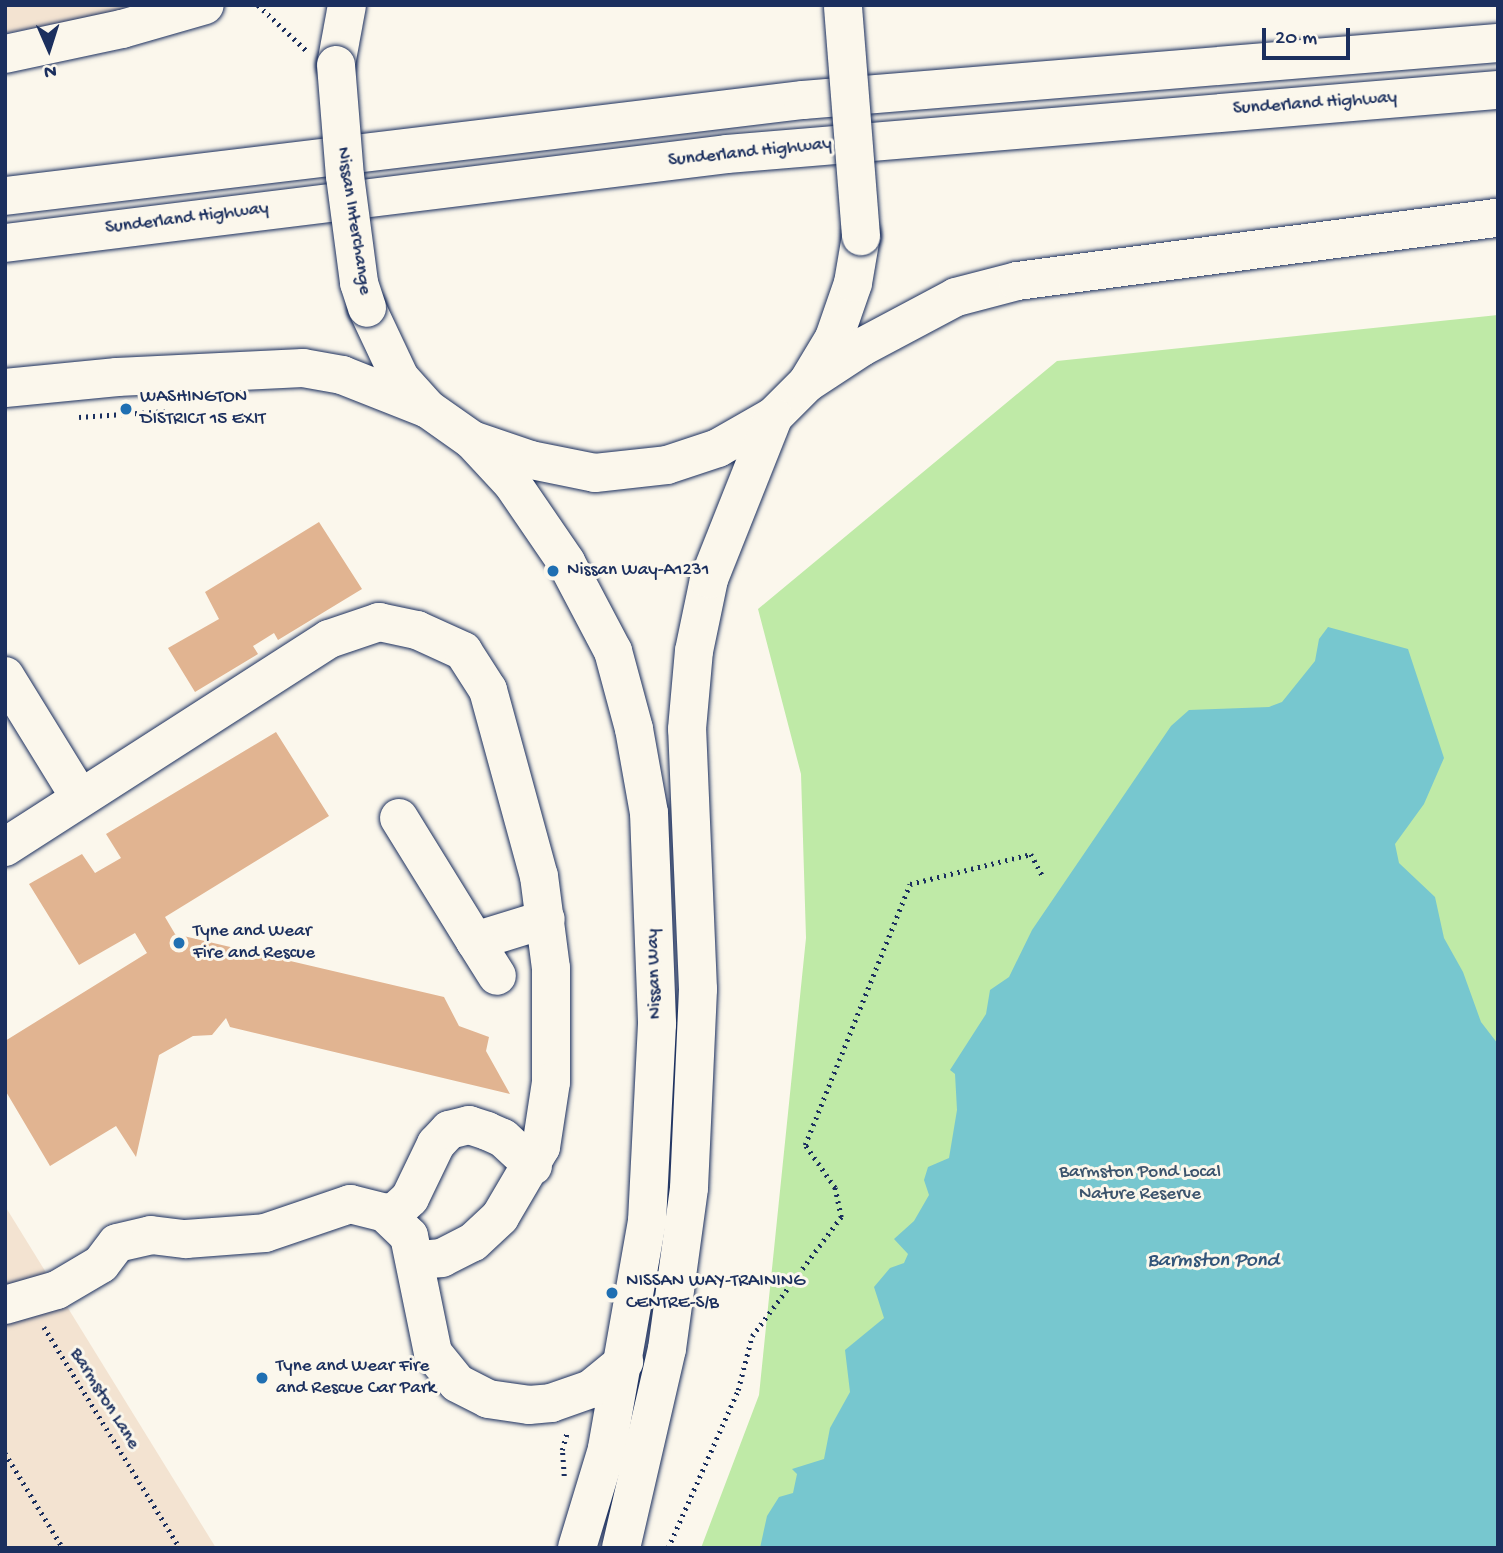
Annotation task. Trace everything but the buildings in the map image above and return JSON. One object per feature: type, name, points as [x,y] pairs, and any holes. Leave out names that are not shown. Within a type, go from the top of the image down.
[{"type":"main road","points":[[5,54],[122,29],[205,5]]},
{"type":"main road","name":"Nissan Interchange","points":[[347,5],[325,61],[345,176],[359,283],[367,307],[400,378],[428,409],[472,440],[531,460],[595,472],[667,465],[718,449],[774,415],[807,383],[834,338],[853,283],[861,236],[843,6]]},
{"type":"main road","points":[[5,196],[803,100],[1498,43]]},
{"type":"main road","name":"Sunderland Highway","points":[[5,243],[727,154],[1498,90]]},
{"type":"main road","points":[[807,383],[862,346],[957,297],[1017,281],[1498,218]]},
{"type":"main road","points":[[5,388],[117,377],[303,368],[342,375],[428,409]]},
{"type":"main road","name":"Nissan Way","points":[[621,1548],[667,1349],[689,1188],[698,989],[687,729],[694,651],[709,579],[774,415]]},
{"type":"main road","name":"Nissan Way","points":[[472,440],[512,483],[566,562],[613,651],[634,729],[649,813],[657,1024],[647,1221],[607,1449],[578,1548]]},
{"type":"main road","points":[[5,847],[329,639],[379,622],[417,630],[463,651],[488,690],[527,825],[546,919],[551,1082],[547,1118],[533,1166],[500,1217],[473,1242],[418,1268]]},
{"type":"main road","points":[[5,677],[80,797]]},
{"type":"main road","points":[[399,818],[498,976]]},
{"type":"main road","points":[[475,941],[546,919]]},
{"type":"main road","points":[[17,1303],[102,1265],[117,1243],[151,1235],[186,1239],[265,1233],[350,1204],[385,1213],[396,1211],[410,1198],[436,1144],[449,1130],[469,1125],[487,1131],[503,1138],[533,1166]]},
{"type":"main road","points":[[385,1213],[408,1236],[418,1268],[433,1353],[457,1382],[488,1399],[529,1405],[577,1396],[624,1363]]},
{"type":"path","points":[[258,5],[325,61]]},
{"type":"path","points":[[668,1548],[738,1390],[752,1336],[841,1217],[835,1188],[805,1145],[911,884],[1031,854],[1043,877]]},
{"type":"path","name":"Barmston Lane","points":[[17,1303],[180,1548]]},
{"type":"path","points":[[566,1483],[562,1450],[577,1396]]},
{"type":"path","points":[[5,1453],[63,1548]]},
{"type":"shaded area","points":[[5,5],[157,5],[5,33]]},
{"type":"shaded area","points":[[5,1206],[216,1548],[5,1548]]},
{"type":"green space","name":"Barmston Pond Local Nature Reserve","points":[[1498,315],[1498,1548],[701,1548],[759,1395],[806,938],[801,774],[758,609],[1057,361]]},
{"type":"water","name":"Barmston Pond","points":[[1328,627],[1408,649],[1444,758],[1424,804],[1395,844],[1399,863],[1435,897],[1444,938],[1463,972],[1481,1022],[1498,1044],[1498,1548],[760,1548],[767,1516],[779,1497],[793,1493],[797,1474],[792,1469],[824,1459],[830,1428],[850,1392],[845,1350],[884,1318],[874,1287],[890,1268],[904,1263],[908,1254],[894,1239],[914,1221],[929,1195],[924,1180],[928,1167],[949,1158],[957,1110],[955,1074],[950,1070],[986,1014],[990,990],[1009,977],[1032,930],[1171,726],[1189,710],[1269,707],[1282,702],[1315,661],[1319,639]]},
{"type":"place","name":"WASHINGTON DISTRICT 15 EXIT","points":[[126,409]]},
{"type":"place","name":"Nissan Way-A1231","points":[[553,571]]},
{"type":"place","name":"Tyne and Wear Fire and Rescue","points":[[179,943]]},
{"type":"place","name":"NISSAN WAY-TRAINING CENTRE-S/B","points":[[612,1293]]},
{"type":"place","name":"Tyne and Wear Fire and Rescue Car Park","points":[[262,1378]]}]
